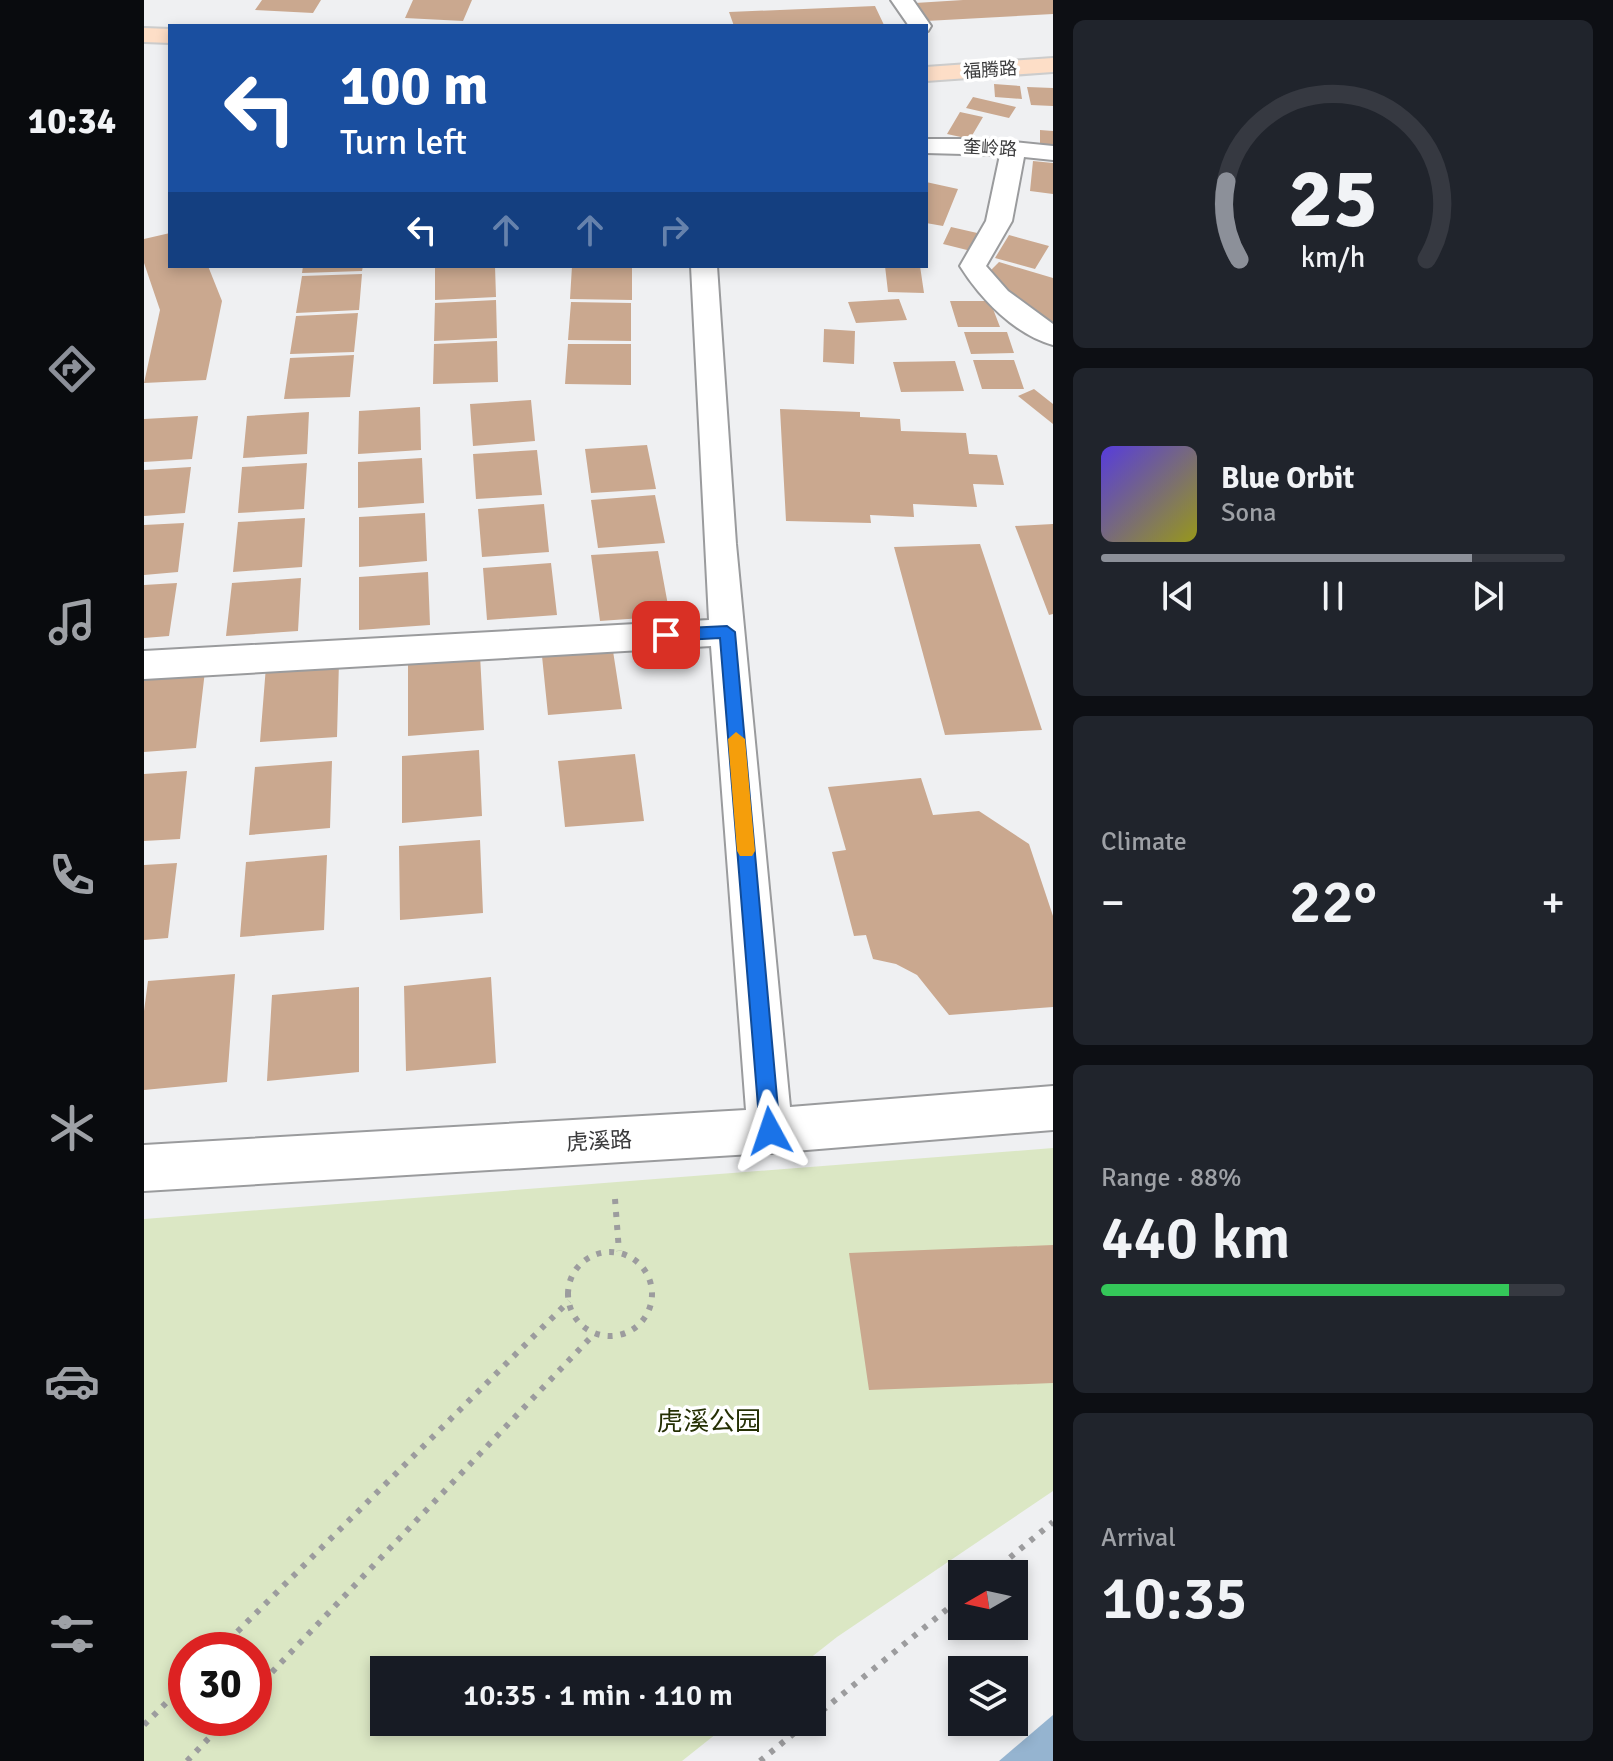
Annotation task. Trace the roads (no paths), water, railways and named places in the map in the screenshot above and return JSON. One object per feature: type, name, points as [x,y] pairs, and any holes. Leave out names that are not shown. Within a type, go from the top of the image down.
[{"type":"main road","points":[[144,35],[168,36]]},
{"type":"main road","name":"福腾路","points":[[928,40],[1053,46]]},
{"type":"main road","points":[[144,58],[168,60]]},
{"type":"main road","name":"福腾路","points":[[928,74],[1053,65]]},
{"type":"street","points":[[902,0],[916,24]]},
{"type":"street","name":"奎岭路","points":[[928,146],[982,146],[1053,153]]},
{"type":"street","points":[[1013,149],[999,221],[973,266],[982,283],[1026,321],[1053,336]]},
{"type":"street","points":[[704,268],[727,632],[770,1131]]},
{"type":"street","points":[[144,665],[727,632]]},
{"type":"street","name":"虎溪路","points":[[144,1168],[770,1131],[1053,1108]]},
{"type":"water","points":[[1053,1715],[1053,1761],[999,1761]]},
{"type":"park label","name":"虎溪公园","points":[[709,1422]]}]
